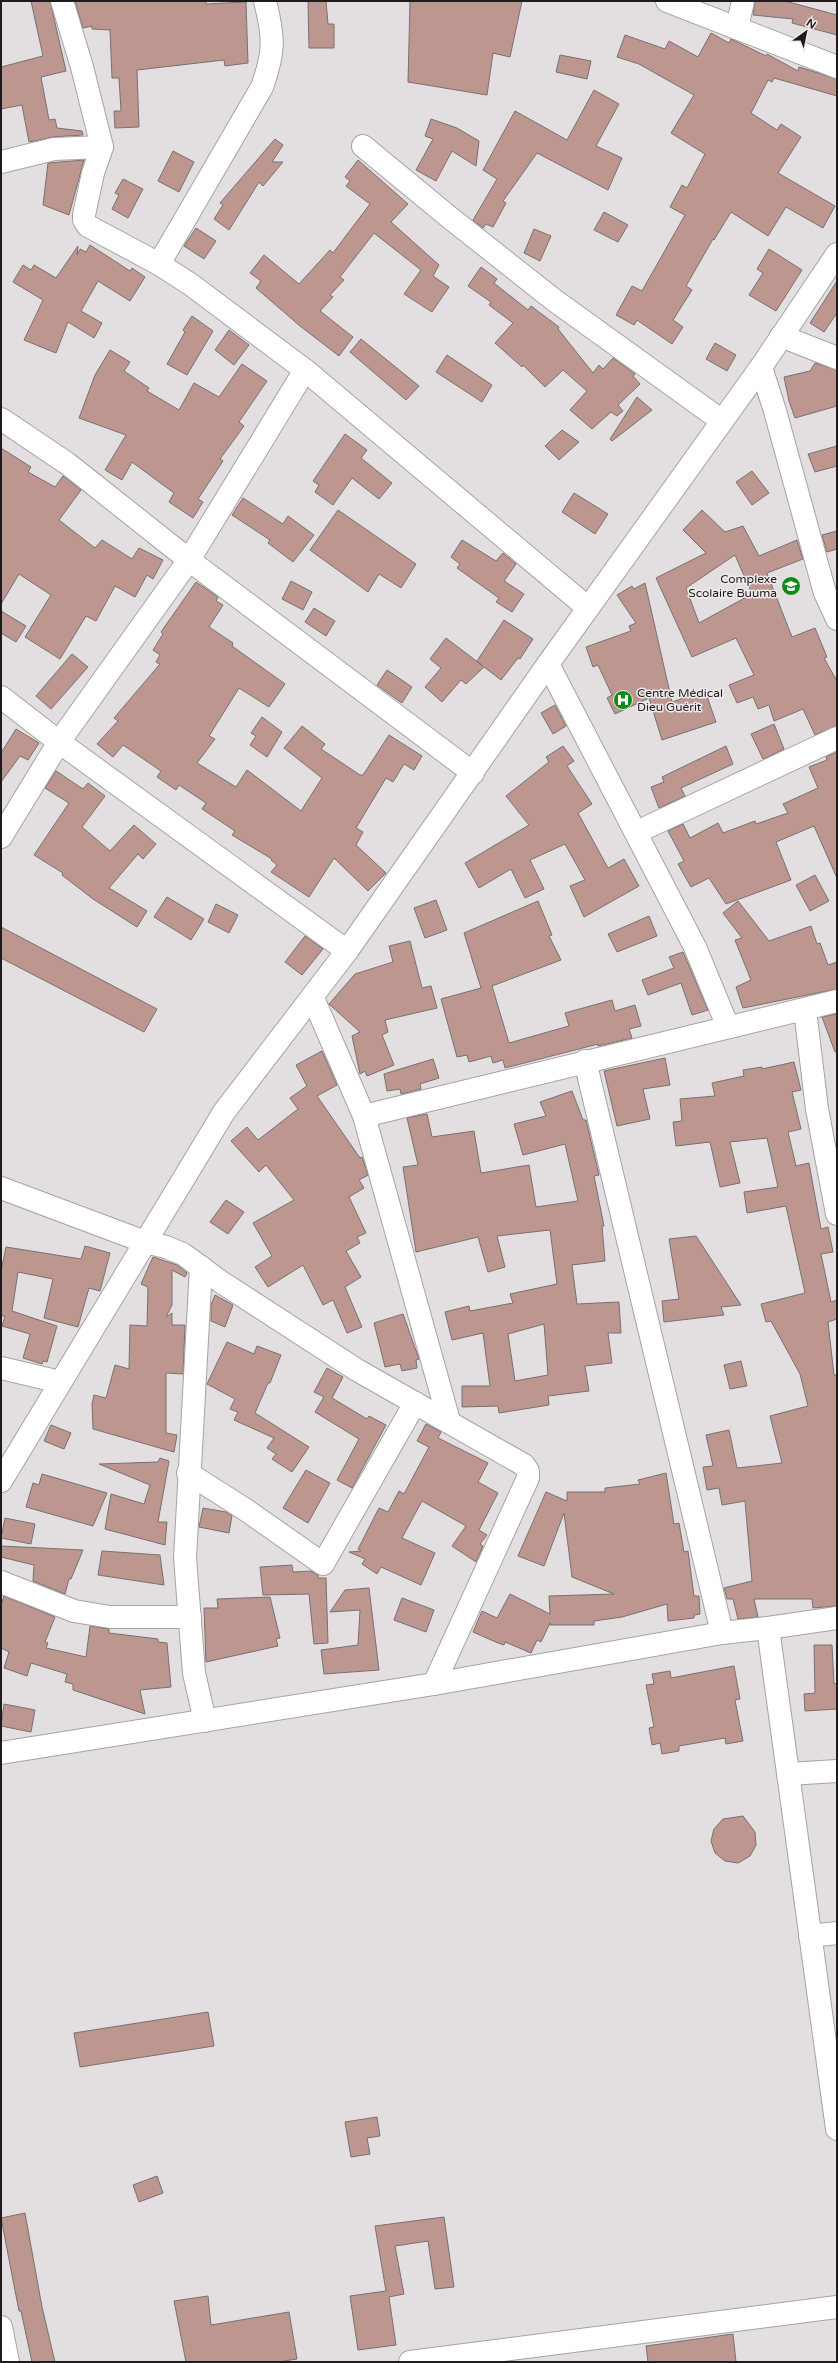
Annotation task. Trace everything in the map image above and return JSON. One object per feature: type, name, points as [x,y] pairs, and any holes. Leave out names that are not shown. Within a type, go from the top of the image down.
[{"type":"street","points":[[62,1],[82,67],[102,147],[93,172],[84,220],[95,230],[159,264],[190,284],[305,370],[588,608]]},
{"type":"street","points":[[159,264],[262,87],[271,62],[273,33],[265,1]]},
{"type":"street","points":[[667,1],[837,67]]},
{"type":"street","points":[[737,28],[743,1]]},
{"type":"street","points":[[363,146],[449,217],[548,295],[722,421]]},
{"type":"street","points":[[1,162],[54,149],[102,147]]},
{"type":"street","points":[[1,1481],[224,1112],[313,998],[347,951],[548,664],[761,367],[837,254]]},
{"type":"street","points":[[781,336],[837,358]]},
{"type":"street","points":[[761,367],[775,411],[825,592],[837,619]]},
{"type":"street","points":[[1,837],[59,742],[189,560],[305,370]]},
{"type":"street","points":[[1,419],[68,464],[189,560],[472,773]]},
{"type":"street","points":[[548,664],[637,832],[695,947],[728,1027]]},
{"type":"street","points":[[1,697],[59,742],[347,951]]},
{"type":"street","points":[[637,832],[837,738]]},
{"type":"street","points":[[313,998],[364,1116],[449,1421]]},
{"type":"street","points":[[364,1116],[585,1061],[805,1010],[837,1001]]},
{"type":"street","points":[[805,1010],[818,1109],[837,1214]]},
{"type":"street","points":[[585,1061],[722,1633]]},
{"type":"street","points":[[1,1188],[145,1242],[175,1250],[357,1370],[524,1464],[528,1471],[528,1478],[434,1684]]},
{"type":"street","points":[[201,1267],[188,1473],[185,1558],[194,1672],[205,1721]]},
{"type":"street","points":[[1,1368],[60,1382]]},
{"type":"street","points":[[188,1473],[246,1510],[323,1564],[415,1403]]},
{"type":"street","points":[[1,1582],[74,1611],[110,1617],[190,1617]]},
{"type":"street","points":[[1,1753],[434,1684],[722,1633],[837,1618]]},
{"type":"street","points":[[768,1628],[837,2129]]},
{"type":"street","points":[[788,1774],[837,1771]]},
{"type":"street","points":[[810,1936],[837,1934]]},
{"type":"street","points":[[410,2362],[837,2307]]},
{"type":"street","points":[[1,2327],[8,2362]]},
{"type":"building","points":[[31,1],[50,1],[66,71],[41,77],[49,120],[55,119],[57,128],[82,131],[83,135],[53,137],[29,142],[22,105],[1,109],[1,67],[43,56]]},
{"type":"building","points":[[75,1],[206,1],[206,4],[246,2],[248,63],[225,66],[224,60],[137,70],[139,127],[115,128],[114,111],[121,111],[119,78],[112,78],[110,30],[92,29],[92,26],[83,28]]},
{"type":"building","points":[[308,1],[326,1],[328,24],[334,24],[334,48],[309,48]]},
{"type":"building","points":[[410,1],[522,1],[510,57],[493,53],[487,95],[408,82]]},
{"type":"building","points":[[755,1],[785,1],[837,15],[837,35],[792,23],[793,19],[753,15]]},
{"type":"building","points":[[711,33],[729,43],[731,39],[766,56],[767,54],[798,71],[799,67],[837,79],[837,96],[774,78],[772,82],[768,80],[751,113],[777,130],[781,124],[801,137],[778,173],[835,206],[823,228],[786,207],[768,236],[731,212],[714,240],[713,239],[686,286],[692,290],[673,320],[683,327],[672,344],[637,320],[634,325],[616,315],[632,286],[642,291],[685,215],[670,207],[682,185],[687,188],[705,154],[671,133],[694,95],[639,64],[617,57],[625,35],[665,49],[669,41],[698,57]]},
{"type":"building","points":[[560,55],[591,61],[587,79],[556,72]]},
{"type":"building","points":[[594,90],[619,104],[596,146],[622,158],[608,190],[537,153],[503,201],[506,203],[493,227],[486,224],[483,228],[473,220],[497,179],[483,170],[515,111],[567,140]]},
{"type":"building","points":[[431,119],[457,128],[479,141],[476,166],[452,151],[436,181],[416,170],[433,139],[425,136]]},
{"type":"building","points":[[275,139],[283,145],[272,162],[283,162],[263,186],[259,182],[229,230],[214,219],[223,205],[220,203]]},
{"type":"building","points":[[173,151],[194,162],[179,192],[158,181]]},
{"type":"building","points":[[84,160],[69,215],[43,205],[48,163]]},
{"type":"building","points":[[358,160],[408,204],[391,222],[439,265],[433,276],[449,287],[432,312],[404,294],[421,270],[374,233],[340,277],[344,280],[330,295],[333,297],[320,311],[353,337],[339,356],[300,326],[256,288],[261,281],[250,273],[264,255],[299,284],[330,250],[333,253],[370,204],[346,186],[350,181],[345,177]]},
{"type":"building","points":[[123,179],[143,189],[128,218],[112,209],[119,195],[115,193]]},
{"type":"building","points":[[604,212],[628,225],[618,242],[594,230]]},
{"type":"building","points":[[196,228],[216,241],[204,259],[184,246]]},
{"type":"building","points":[[534,229],[551,236],[540,261],[524,253]]},
{"type":"building","points":[[90,245],[130,271],[132,268],[145,277],[130,301],[98,281],[81,311],[102,323],[94,338],[68,322],[56,353],[24,340],[43,300],[13,282],[23,265],[31,270],[34,265],[56,278],[78,246],[77,255],[80,249],[86,252]]},
{"type":"building","points":[[769,249],[802,270],[776,311],[749,295],[763,273],[757,269]]},
{"type":"building","points":[[481,267],[497,279],[494,283],[528,310],[531,306],[559,327],[558,329],[593,373],[599,365],[603,369],[613,358],[635,374],[633,376],[640,384],[618,405],[623,411],[617,416],[611,412],[592,429],[570,410],[587,391],[563,370],[545,387],[523,365],[522,367],[495,343],[513,323],[489,305],[491,302],[468,286]]},
{"type":"building","points":[[837,281],[837,313],[824,332],[810,323]]},
{"type":"building","points":[[192,316],[213,331],[187,375],[167,364],[185,332],[183,330]]},
{"type":"building","points":[[229,330],[249,345],[234,365],[215,350]]},
{"type":"building","points":[[361,339],[419,386],[406,400],[350,352]]},
{"type":"building","points":[[715,343],[736,355],[727,371],[706,359]]},
{"type":"building","points":[[110,350],[130,362],[124,371],[149,388],[147,391],[179,410],[194,383],[219,397],[242,364],[267,381],[239,422],[244,426],[220,459],[223,461],[198,499],[203,502],[193,518],[169,502],[174,493],[132,462],[122,480],[105,470],[126,435],[79,418],[95,375]]},
{"type":"building","points":[[447,355],[492,385],[482,402],[436,372]]},
{"type":"building","points":[[815,363],[837,370],[837,406],[795,418],[789,401],[784,377],[810,371]]},
{"type":"building","points":[[637,397],[652,410],[612,441],[610,439]]},
{"type":"building","points":[[562,430],[579,442],[559,460],[545,446]]},
{"type":"building","points":[[345,434],[367,450],[361,458],[392,483],[379,499],[352,478],[333,505],[315,492],[319,485],[313,481]]},
{"type":"building","points":[[837,446],[837,466],[815,472],[808,454]]},
{"type":"building","points":[[1,448],[31,467],[28,472],[55,487],[63,476],[81,490],[59,520],[95,548],[102,540],[132,559],[139,548],[163,560],[153,579],[147,575],[135,597],[115,586],[96,621],[86,616],[60,659],[25,637],[51,595],[19,574],[1,604]]},
{"type":"building","points":[[752,471],[769,493],[752,505],[736,482]]},
{"type":"building","points":[[574,493],[608,514],[595,534],[562,512]]},
{"type":"building","points":[[243,498],[283,524],[288,516],[314,535],[293,562],[268,543],[270,540],[232,515]]},
{"type":"building","points":[[338,510],[416,564],[401,588],[379,574],[368,592],[310,550]]},
{"type":"building","points":[[702,510],[725,532],[743,526],[759,556],[797,540],[803,559],[767,573],[792,637],[815,628],[827,657],[824,658],[837,681],[837,726],[815,735],[803,709],[774,721],[769,705],[758,709],[753,697],[737,703],[729,685],[754,675],[736,638],[692,657],[656,578],[706,553],[683,530]],"holes":[[[735,555],[752,594],[699,623],[686,588]]]},
{"type":"building","points":[[837,531],[837,549],[827,552],[822,535]]},
{"type":"building","points":[[462,540],[496,561],[503,553],[516,564],[504,581],[524,594],[512,612],[496,602],[499,598],[457,568],[460,564],[451,557]]},
{"type":"building","points":[[291,581],[312,592],[303,610],[282,599]]},
{"type":"building","points":[[196,582],[218,597],[216,601],[223,605],[209,627],[233,643],[232,646],[285,684],[269,707],[239,688],[209,736],[215,739],[197,763],[236,787],[247,770],[301,811],[322,778],[284,748],[302,726],[325,744],[321,749],[360,775],[363,775],[389,735],[422,756],[414,770],[404,764],[393,782],[386,778],[356,828],[363,832],[356,845],[386,873],[368,891],[334,858],[309,897],[271,872],[277,865],[271,860],[272,859],[232,835],[235,831],[202,809],[206,803],[179,785],[176,790],[157,777],[161,771],[123,745],[113,757],[97,744],[118,721],[114,718],[160,664],[156,662],[160,655],[153,650],[163,634],[161,632]]},
{"type":"building","points":[[645,583],[672,702],[705,691],[716,722],[662,740],[649,698],[615,714],[607,698],[612,695],[598,665],[593,667],[586,647],[631,631],[629,626],[636,623],[617,595],[632,586],[634,589]]},
{"type":"building","points":[[314,608],[335,621],[326,636],[305,622]]},
{"type":"building","points":[[1,611],[26,626],[16,642],[1,633]]},
{"type":"building","points":[[504,620],[533,639],[520,659],[518,658],[501,680],[484,667],[466,684],[461,680],[442,702],[425,687],[441,668],[430,659],[446,638],[483,666],[477,661]]},
{"type":"building","points":[[72,654],[88,667],[51,709],[36,696]]},
{"type":"building","points":[[387,670],[412,687],[402,703],[377,685]]},
{"type":"building","points":[[555,705],[566,726],[553,734],[541,713]]},
{"type":"building","points":[[262,717],[282,732],[267,757],[250,745],[256,736],[251,733]]},
{"type":"building","points":[[774,724],[784,749],[763,759],[751,734]]},
{"type":"building","points":[[16,729],[39,743],[28,760],[20,756],[1,782],[1,753]]},
{"type":"building","points":[[563,746],[574,761],[567,766],[592,804],[578,813],[608,868],[624,859],[639,886],[584,917],[570,886],[585,880],[565,844],[530,860],[544,889],[525,898],[511,869],[479,888],[465,863],[529,825],[506,796],[549,762],[546,757]]},
{"type":"building","points":[[726,746],[733,764],[681,788],[685,796],[659,808],[651,787],[664,782],[662,777]]},
{"type":"building","points":[[837,752],[837,878],[814,826],[776,842],[791,880],[726,904],[709,878],[691,887],[678,864],[684,861],[668,831],[683,824],[690,838],[718,823],[723,833],[755,821],[756,824],[788,813],[783,804],[818,788],[809,767],[827,760],[826,757]]},
{"type":"building","points":[[56,771],[83,789],[88,783],[105,796],[82,827],[110,851],[134,825],[156,844],[143,859],[138,854],[109,888],[147,911],[137,927],[93,899],[62,875],[63,873],[34,855],[69,803],[45,788]]},
{"type":"building","points":[[815,875],[829,901],[810,911],[796,885]]},
{"type":"building","points":[[167,897],[204,919],[191,940],[154,917]]},
{"type":"building","points":[[436,900],[447,930],[425,938],[414,908]]},
{"type":"building","points":[[538,901],[552,935],[549,936],[561,960],[492,986],[509,1043],[569,1026],[565,1013],[612,1000],[615,1011],[635,1005],[641,1026],[629,1029],[632,1038],[598,1046],[598,1044],[505,1068],[503,1060],[493,1063],[491,1056],[469,1062],[467,1055],[457,1057],[441,999],[481,988],[464,933]]},
{"type":"building","points":[[738,901],[769,941],[811,926],[817,944],[820,943],[828,965],[837,962],[837,989],[743,1008],[736,987],[751,980],[735,940],[742,938],[723,913]]},
{"type":"building","points":[[216,904],[238,915],[229,933],[208,922]]},
{"type":"building","points":[[649,916],[657,936],[617,952],[608,934]]},
{"type":"building","points":[[1,927],[157,1009],[144,1032],[1,958]]},
{"type":"building","points":[[305,936],[323,949],[302,975],[285,962]]},
{"type":"building","points":[[410,941],[422,988],[431,986],[437,1008],[385,1020],[388,1032],[382,1035],[394,1065],[367,1076],[365,1071],[360,1074],[352,1036],[360,1032],[329,1004],[355,974],[393,962],[389,946]]},
{"type":"building","points":[[683,952],[708,1010],[692,1015],[681,983],[648,995],[642,980],[674,968],[669,957]]},
{"type":"building","points":[[837,1014],[837,1051],[835,1052],[822,1017]]},
{"type":"building","points":[[322,1051],[337,1085],[317,1096],[360,1158],[362,1157],[368,1175],[359,1180],[364,1188],[349,1197],[366,1233],[357,1237],[360,1243],[346,1251],[361,1277],[345,1287],[362,1327],[347,1333],[333,1300],[323,1305],[303,1265],[268,1287],[255,1267],[272,1256],[253,1223],[294,1200],[266,1165],[259,1172],[231,1141],[247,1127],[258,1140],[298,1109],[290,1098],[307,1086],[296,1065]]},
{"type":"building","points":[[665,1058],[670,1085],[643,1089],[650,1119],[617,1126],[604,1071]]},
{"type":"building","points":[[433,1059],[439,1078],[420,1084],[421,1089],[401,1094],[400,1089],[387,1091],[384,1074]]},
{"type":"building","points":[[794,1062],[801,1090],[792,1092],[801,1129],[788,1132],[796,1166],[809,1163],[821,1229],[828,1227],[833,1252],[821,1254],[831,1302],[837,1300],[837,1319],[828,1322],[834,1375],[837,1375],[837,1606],[813,1608],[812,1599],[754,1599],[758,1617],[738,1619],[733,1599],[727,1599],[724,1588],[752,1581],[745,1501],[722,1505],[719,1488],[707,1490],[703,1467],[713,1466],[706,1435],[729,1430],[737,1468],[782,1463],[770,1416],[808,1406],[800,1374],[771,1321],[766,1322],[761,1304],[805,1293],[786,1206],[747,1213],[744,1192],[778,1187],[767,1138],[730,1142],[740,1183],[720,1187],[710,1142],[676,1146],[673,1122],[682,1121],[680,1099],[715,1096],[712,1083],[744,1076],[743,1070],[762,1067],[762,1069]]},
{"type":"building","points":[[572,1091],[583,1120],[586,1120],[599,1175],[594,1176],[604,1226],[602,1226],[605,1261],[572,1265],[577,1304],[619,1302],[621,1333],[608,1333],[612,1363],[585,1366],[589,1391],[548,1396],[549,1405],[499,1413],[498,1406],[462,1407],[462,1386],[490,1386],[483,1333],[452,1340],[445,1312],[469,1306],[470,1311],[513,1303],[510,1294],[557,1284],[550,1230],[497,1236],[505,1267],[488,1272],[478,1237],[416,1252],[403,1167],[418,1165],[407,1118],[427,1114],[432,1137],[474,1131],[481,1173],[529,1165],[536,1207],[578,1201],[565,1144],[523,1155],[514,1124],[546,1116],[540,1102]],"holes":[[[544,1324],[548,1375],[515,1381],[508,1334]]]},
{"type":"building","points":[[226,1200],[244,1212],[228,1234],[210,1222]]},
{"type":"building","points":[[696,1236],[741,1305],[721,1307],[724,1315],[664,1322],[662,1301],[679,1299],[669,1239]]},
{"type":"building","points":[[85,1246],[110,1253],[100,1291],[89,1288],[78,1327],[44,1318],[53,1279],[18,1272],[12,1311],[57,1326],[47,1362],[43,1361],[42,1364],[23,1358],[30,1334],[2,1326],[5,1316],[1,1316],[1,1271],[6,1247],[81,1259]]},
{"type":"building","points":[[153,1257],[177,1265],[187,1273],[185,1277],[172,1270],[172,1305],[166,1317],[172,1313],[172,1325],[185,1325],[183,1374],[166,1373],[166,1433],[177,1435],[174,1452],[93,1429],[92,1404],[94,1395],[106,1398],[115,1365],[129,1369],[130,1325],[147,1326],[148,1287],[141,1284]]},
{"type":"building","points":[[215,1295],[233,1305],[225,1327],[211,1321],[211,1305]]},
{"type":"building","points":[[403,1314],[419,1359],[416,1360],[417,1368],[402,1371],[400,1364],[385,1367],[374,1323]]},
{"type":"building","points":[[227,1342],[254,1354],[257,1346],[281,1355],[270,1383],[268,1383],[255,1413],[309,1447],[292,1472],[272,1459],[276,1454],[267,1448],[274,1438],[234,1420],[238,1412],[230,1409],[235,1399],[207,1384]]},
{"type":"building","points":[[741,1361],[747,1386],[730,1389],[724,1365]]},
{"type":"building","points":[[327,1368],[343,1377],[332,1398],[367,1419],[369,1416],[386,1425],[352,1488],[337,1480],[359,1439],[315,1412],[324,1397],[314,1392]]},
{"type":"building","points":[[426,1424],[441,1432],[438,1438],[488,1463],[478,1482],[498,1493],[479,1530],[487,1535],[480,1544],[483,1546],[476,1562],[452,1546],[466,1526],[422,1501],[402,1538],[435,1553],[421,1585],[381,1567],[377,1574],[362,1564],[365,1559],[349,1552],[361,1551],[358,1549],[379,1508],[388,1512],[399,1491],[404,1494],[429,1447],[417,1441]]},
{"type":"building","points":[[51,1425],[71,1433],[64,1449],[44,1441]]},
{"type":"building","points":[[160,1458],[169,1461],[158,1522],[167,1522],[165,1545],[105,1529],[111,1494],[144,1504],[150,1485],[99,1464],[158,1462]]},
{"type":"building","points":[[306,1470],[330,1483],[308,1523],[283,1508]]},
{"type":"building","points":[[666,1473],[674,1524],[679,1523],[684,1552],[688,1551],[694,1596],[699,1596],[700,1614],[694,1615],[694,1618],[668,1621],[667,1604],[622,1617],[594,1621],[594,1625],[550,1625],[550,1623],[541,1642],[537,1640],[531,1653],[505,1642],[504,1645],[498,1643],[473,1632],[482,1611],[497,1618],[510,1594],[550,1614],[549,1596],[614,1594],[572,1577],[564,1513],[544,1566],[518,1556],[546,1492],[567,1501],[567,1492],[605,1492],[605,1488],[640,1484],[638,1480]]},
{"type":"building","points":[[42,1474],[107,1493],[93,1526],[26,1507],[33,1483],[39,1485]]},
{"type":"building","points":[[203,1508],[226,1512],[232,1516],[229,1533],[199,1527]]},
{"type":"building","points":[[5,1518],[35,1524],[31,1544],[1,1538]]},
{"type":"building","points":[[1,1546],[83,1550],[71,1579],[69,1579],[65,1594],[33,1581],[34,1565],[1,1557]]},
{"type":"building","points":[[102,1551],[160,1555],[164,1585],[98,1575]]},
{"type":"building","points":[[292,1565],[293,1572],[311,1571],[318,1575],[318,1578],[326,1578],[328,1643],[314,1644],[309,1594],[263,1595],[260,1567]]},
{"type":"building","points":[[369,1588],[379,1670],[324,1674],[321,1650],[358,1645],[360,1610],[330,1612],[345,1590]]},
{"type":"building","points":[[4,1596],[55,1617],[45,1642],[48,1643],[46,1648],[86,1657],[90,1626],[109,1629],[109,1633],[158,1639],[158,1642],[167,1643],[171,1687],[140,1690],[145,1714],[73,1690],[73,1684],[65,1682],[67,1674],[31,1663],[27,1676],[4,1668],[9,1652],[1,1648],[1,1605]]},
{"type":"building","points":[[270,1597],[280,1638],[276,1639],[278,1646],[206,1662],[204,1608],[218,1608],[217,1599]]},
{"type":"building","points":[[402,1598],[434,1610],[426,1632],[394,1620]]},
{"type":"building","points":[[814,1645],[832,1645],[834,1684],[837,1683],[837,1709],[805,1711],[804,1694],[815,1693]]},
{"type":"building","points":[[734,1666],[740,1699],[735,1700],[743,1741],[726,1744],[725,1738],[679,1746],[679,1751],[662,1754],[660,1743],[652,1745],[649,1728],[654,1727],[646,1685],[654,1684],[652,1674],[670,1671],[671,1678]]},
{"type":"building","points":[[4,1704],[35,1710],[31,1732],[1,1726]]},
{"type":"building","points":[[743,1816],[755,1832],[756,1845],[750,1856],[738,1863],[725,1861],[715,1853],[711,1841],[714,1829],[723,1819]]},
{"type":"building","points":[[208,2012],[214,2046],[80,2067],[74,2033]]},
{"type":"building","points":[[377,2117],[380,2136],[367,2138],[370,2154],[351,2157],[345,2122]]},
{"type":"building","points":[[157,2176],[163,2193],[139,2202],[133,2185]]},
{"type":"building","points":[[25,2213],[42,2307],[55,2362],[32,2362],[21,2311],[19,2311],[1,2218]]},
{"type":"building","points":[[444,2217],[454,2287],[435,2289],[428,2241],[395,2246],[404,2294],[389,2297],[396,2345],[358,2350],[350,2296],[386,2291],[375,2226]]},
{"type":"building","points":[[208,2296],[211,2325],[289,2312],[297,2359],[278,2362],[186,2362],[174,2301]]},
{"type":"building","points":[[733,2334],[736,2362],[648,2362],[646,2346]]},
{"type":"place","name":"Complexe Scolaire Buuma","points":[[791,586]]},
{"type":"place","name":"Centre Médical Dieu Guérit","points":[[623,700]]}]
